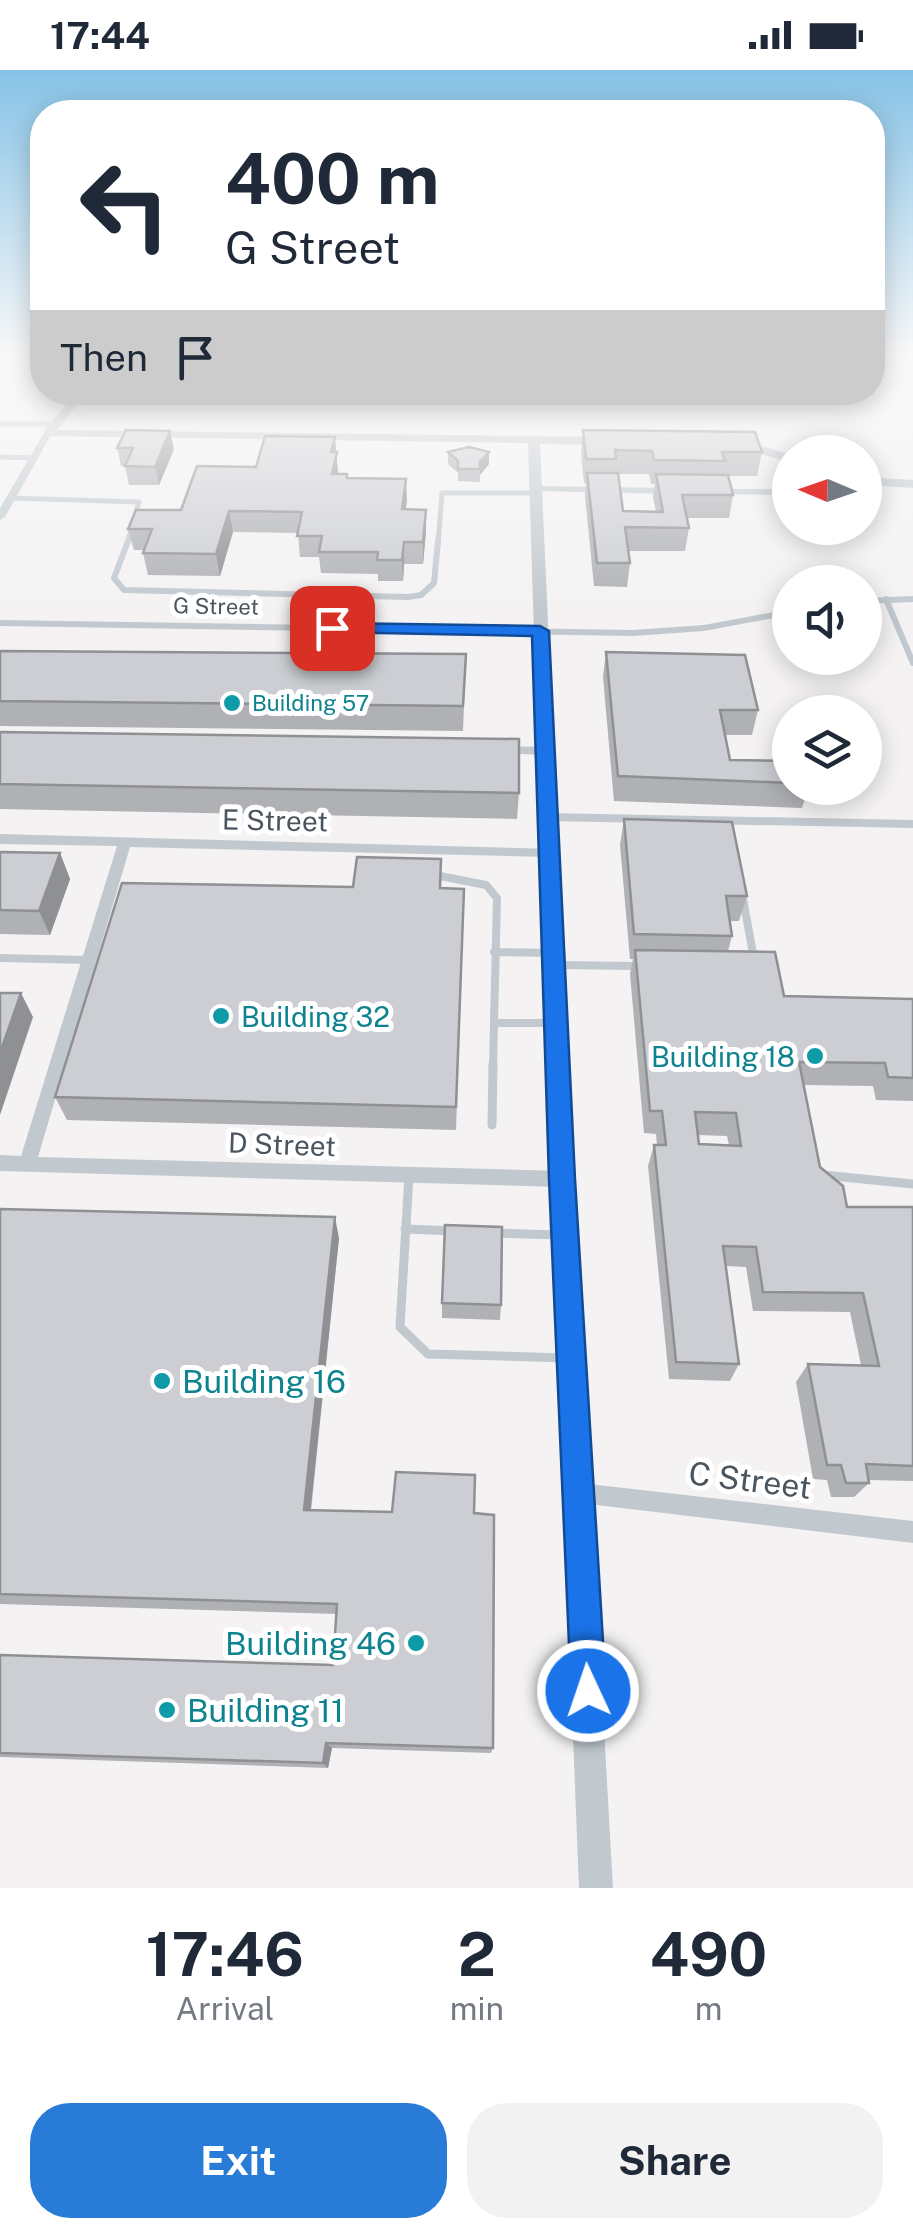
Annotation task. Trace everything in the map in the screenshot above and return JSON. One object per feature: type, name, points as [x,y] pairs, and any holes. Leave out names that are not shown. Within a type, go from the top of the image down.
[{"type":"street","points":[[0,517],[8,496],[43,442]]},
{"type":"street","points":[[534,442],[562,1179],[596,1888]]},
{"type":"street","points":[[718,442],[772,452]]},
{"type":"street","points":[[882,482],[913,484]]},
{"type":"street","points":[[536,490],[686,491]]},
{"type":"street","points":[[704,491],[772,492]]},
{"type":"street","points":[[882,599],[913,599]]},
{"type":"street","name":"G Street","points":[[0,623],[667,632],[772,616]]},
{"type":"street","points":[[491,750],[545,751]]},
{"type":"street","name":"E Street","points":[[0,839],[393,854],[549,852]]},
{"type":"street","points":[[27,1164],[126,841]]},
{"type":"street","name":"D Street","points":[[0,1163],[562,1179]]},
{"type":"street","name":"C Street","points":[[580,1494],[913,1532]]},
{"type":"lane","points":[[0,457],[34,458]]},
{"type":"lane","points":[[8,496],[139,502],[114,578],[124,590],[408,597],[421,595],[434,582],[442,493],[536,490]]},
{"type":"lane","points":[[886,599],[913,663]]},
{"type":"lane","points":[[547,817],[913,824]]},
{"type":"lane","points":[[729,820],[732,839]]},
{"type":"lane","points":[[421,875],[486,884],[497,898],[492,1125]]},
{"type":"lane","points":[[742,894],[756,968]]},
{"type":"lane","points":[[494,952],[645,966]]},
{"type":"lane","points":[[0,958],[89,960]]},
{"type":"lane","points":[[494,1022],[556,1023]]},
{"type":"lane","points":[[820,1174],[913,1184]]},
{"type":"lane","points":[[408,1175],[400,1327],[428,1354],[572,1358]]},
{"type":"lane","points":[[405,1229],[463,1232]]},
{"type":"lane","points":[[482,1232],[565,1236]]},
{"type":"building","points":[[120,442],[165,442],[155,467],[125,466],[133,448],[117,448]]},
{"type":"building","points":[[263,442],[334,442],[331,452],[337,452],[332,474],[406,479],[402,509],[426,510],[423,542],[404,542],[402,560],[377,560],[378,552],[319,552],[322,536],[297,536],[302,512],[229,511],[216,554],[143,553],[152,529],[128,529],[136,510],[181,510],[197,466],[256,467]]},
{"type":"building","points":[[584,442],[758,442],[762,452],[722,452],[725,461],[654,460],[652,451],[615,450],[616,459],[586,459]]},
{"type":"building","points":[[469,447],[489,452],[480,462],[480,469],[458,469],[458,461],[448,452]]},
{"type":"building","points":[[587,473],[618,473],[623,511],[663,512],[656,474],[728,475],[733,495],[682,495],[689,528],[625,527],[630,563],[597,563]]},
{"type":"building","points":[[0,651],[466,654],[463,706],[0,701]]},
{"type":"building","points":[[606,652],[745,655],[758,710],[720,710],[730,760],[772,761],[772,782],[618,776]]},
{"type":"building","points":[[0,732],[519,739],[519,793],[0,784]]},
{"type":"building","points":[[624,819],[732,822],[747,896],[726,896],[732,936],[634,934]]},
{"type":"building","points":[[0,852],[60,853],[39,911],[0,910]]},
{"type":"building","points":[[357,857],[441,859],[440,888],[464,889],[456,1107],[55,1097],[122,883],[353,887]]},
{"type":"building","points":[[635,950],[775,952],[784,996],[913,999],[913,1078],[888,1077],[885,1063],[799,1062],[820,1167],[843,1186],[847,1207],[913,1207],[913,1466],[866,1464],[869,1483],[846,1483],[841,1465],[827,1465],[808,1364],[879,1366],[863,1293],[763,1292],[756,1247],[723,1246],[739,1364],[676,1362],[654,1145],[666,1145],[662,1111],[650,1111]],"holes":[[[695,1112],[736,1113],[741,1146],[699,1144]]]},
{"type":"building","points":[[0,993],[21,993],[0,1053]]},
{"type":"building","points":[[0,1209],[335,1217],[304,1510],[392,1512],[396,1472],[475,1475],[474,1513],[494,1515],[493,1748],[326,1743],[323,1763],[0,1753],[0,1655],[333,1665],[337,1604],[0,1594]]},
{"type":"building","points":[[445,1225],[502,1227],[501,1305],[442,1303]]},
{"type":"place","name":"Building 57","points":[[232,703]]},
{"type":"place","name":"Building 32","points":[[221,1016]]},
{"type":"place","name":"Building 18","points":[[815,1056]]},
{"type":"place","name":"Building 16","points":[[162,1381]]},
{"type":"place","name":"Building 46","points":[[416,1643]]},
{"type":"place","name":"Building 11","points":[[167,1710]]},
{"type":"route","points":[[332,628],[540,631],[588,1691]]}]
